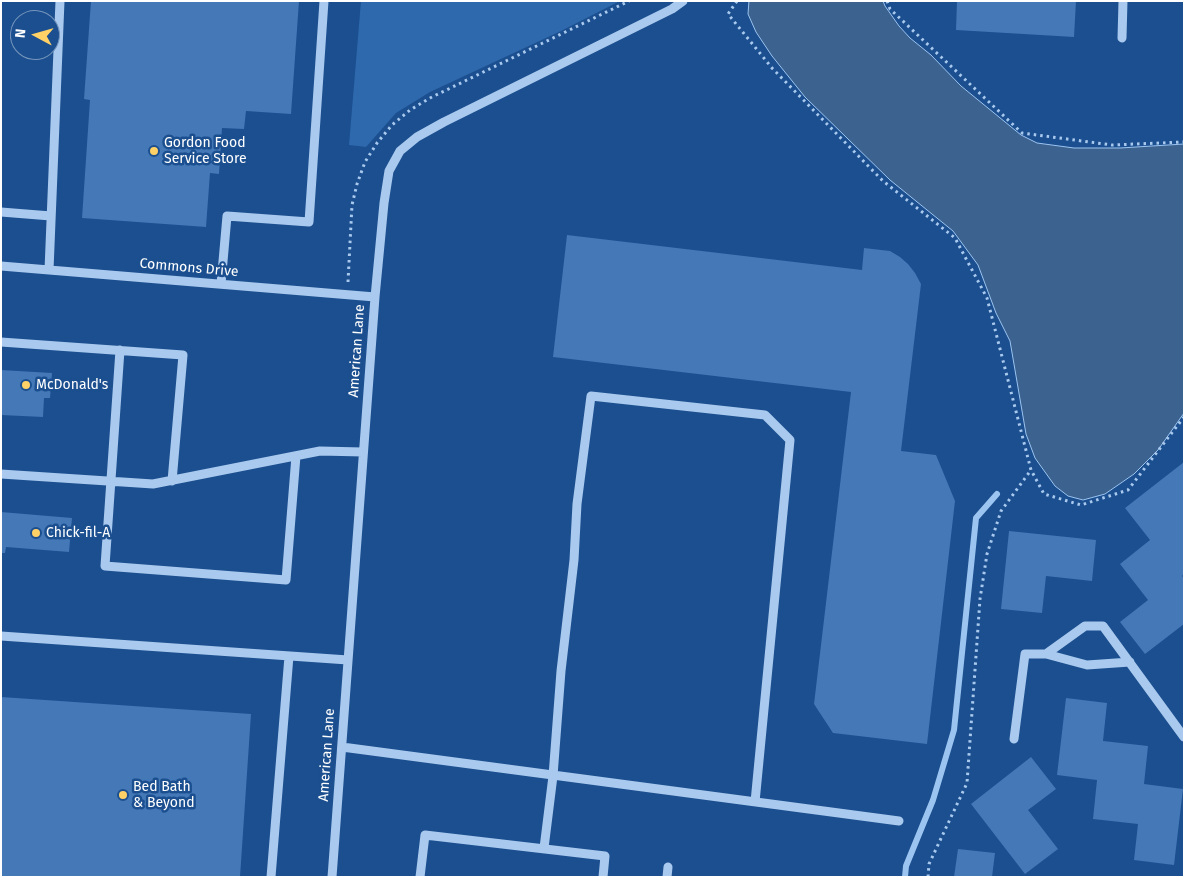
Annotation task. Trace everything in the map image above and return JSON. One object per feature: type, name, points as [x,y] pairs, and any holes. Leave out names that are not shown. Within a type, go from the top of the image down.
[{"type":"street","points":[[49,270],[60,1]]},
{"type":"street","points":[[221,284],[227,216],[309,222],[324,1]]},
{"type":"street","name":"American Lane","points":[[332,877],[375,297],[384,203],[389,172],[400,151],[417,137],[672,9],[683,1]]},
{"type":"street","points":[[1122,38],[1123,1]]},
{"type":"street","points":[[1,212],[51,216]]},
{"type":"street","name":"Commons Drive","points":[[1,266],[375,297]]},
{"type":"street","points":[[1,342],[183,355],[172,480]]},
{"type":"street","points":[[120,350],[105,566],[286,580],[296,456]]},
{"type":"street","points":[[544,848],[554,776],[561,671],[591,396],[765,415],[790,440],[755,802]]},
{"type":"street","points":[[1,474],[153,484],[320,451],[363,452]]},
{"type":"street","points":[[1046,654],[1085,626],[1103,626],[1184,737]]},
{"type":"street","points":[[1,636],[348,660]]},
{"type":"street","points":[[1014,739],[1025,654],[1046,654],[1087,666],[1130,662]]},
{"type":"street","points":[[271,877],[289,656]]},
{"type":"street","points":[[342,747],[899,822]]},
{"type":"street","points":[[420,877],[425,835],[605,856],[603,877]]},
{"type":"street","points":[[667,877],[668,867]]},
{"type":"path","points":[[737,1],[728,14],[772,68],[882,181],[955,238],[987,298],[1031,470],[1044,494],[1081,505],[1128,490],[1184,417]]},
{"type":"path","points":[[887,1],[890,9],[1022,133],[1112,145],[1184,142]]},
{"type":"path","points":[[928,877],[929,864],[967,783],[980,599],[988,554],[1001,511],[1031,470]]},
{"type":"shaded area","points":[[361,1],[620,1],[561,31],[430,92],[396,113],[366,147],[349,145]]},
{"type":"shaded area","points":[[749,1],[883,1],[899,26],[910,38],[931,55],[961,86],[1021,135],[1037,143],[1074,148],[1120,148],[1184,144],[1184,413],[1158,450],[1134,474],[1105,494],[1083,500],[1068,496],[1055,486],[1035,458],[1026,434],[1010,341],[996,313],[978,265],[953,231],[890,180],[805,97],[772,56],[756,32],[748,14]]},
{"type":"building","points":[[91,1],[299,1],[291,114],[246,111],[244,129],[222,128],[219,174],[210,173],[206,227],[82,218],[90,100],[84,99]]},
{"type":"building","points":[[957,1],[1076,1],[1074,37],[956,30]]},
{"type":"building","points":[[567,235],[862,270],[864,248],[890,251],[908,264],[915,273],[921,284],[901,451],[936,455],[955,501],[927,744],[833,733],[814,704],[851,392],[553,357]]},
{"type":"building","name":"McDonald's","points":[[1,370],[52,373],[50,398],[44,398],[43,417],[1,415]]},
{"type":"building","points":[[1184,462],[1184,574],[1182,576],[1184,578],[1184,624],[1145,654],[1120,622],[1148,600],[1120,564],[1150,540],[1125,508]]},
{"type":"building","name":"Chick-fil-A","points":[[1,512],[72,518],[69,552],[6,547],[5,553],[1,553]]},
{"type":"building","points":[[1009,531],[1096,540],[1092,581],[1046,576],[1042,613],[1001,609]]},
{"type":"building","name":"Bed Bath & Beyond","points":[[1,697],[251,714],[240,877],[1,877]]},
{"type":"building","points":[[1066,698],[1107,703],[1103,741],[1148,746],[1144,784],[1183,789],[1174,865],[1134,860],[1138,824],[1093,819],[1097,780],[1057,775]]},
{"type":"building","points":[[1031,757],[1056,789],[1028,810],[1058,849],[1025,874],[971,804]]},
{"type":"building","points":[[958,849],[995,853],[992,877],[954,877]]},
{"type":"waterway","points":[[905,877],[906,866],[933,800],[954,730],[976,518],[997,494]]},
{"type":"place","name":"Gordon Food Service Store","points":[[154,151]]},
{"type":"place","name":"McDonald's","points":[[26,385]]},
{"type":"place","name":"Chick-fil-A","points":[[36,533]]},
{"type":"place","name":"Bed Bath & Beyond","points":[[123,795]]}]
